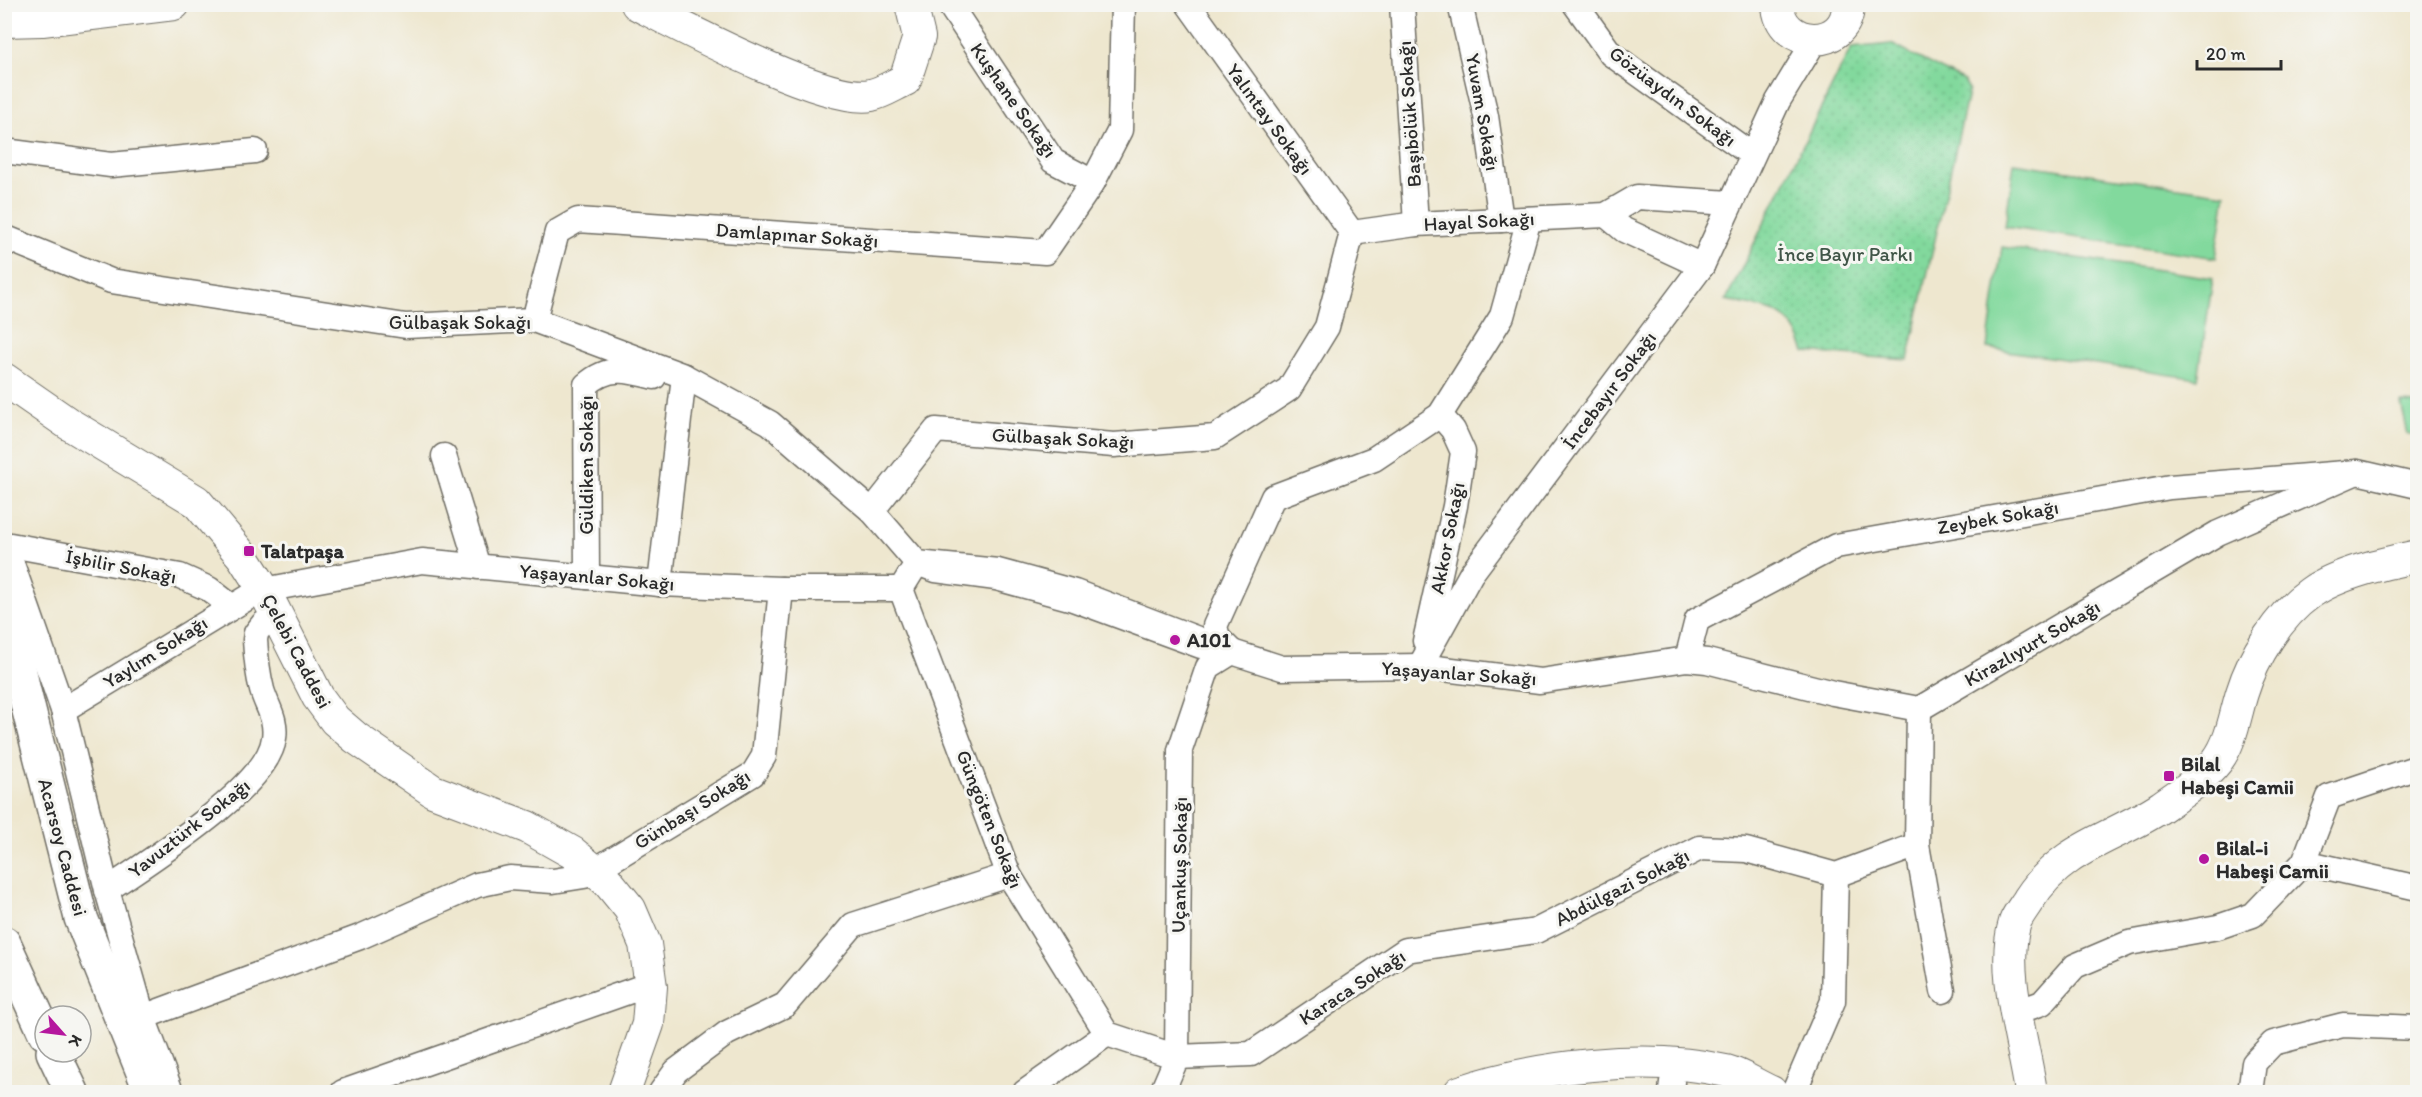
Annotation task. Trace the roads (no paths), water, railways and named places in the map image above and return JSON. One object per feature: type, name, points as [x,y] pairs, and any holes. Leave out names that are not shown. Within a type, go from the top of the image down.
[{"type":"main road","name":"Acarsoy Caddesi","points":[[4,592],[23,687],[75,897],[143,1038],[151,1092]]},
{"type":"main road","name":"Acarsoy Caddesi","points":[[4,695],[45,867],[78,962],[130,1092]]},
{"type":"main road","points":[[4,943],[33,1007]]},
{"type":"main road","points":[[59,1064],[72,1092]]},
{"type":"street","points":[[4,21],[42,20],[174,4]]},
{"type":"street","points":[[637,4],[714,43],[812,85],[842,95],[871,95],[905,80],[919,37],[911,4]]},
{"type":"street","name":"Kuşhane Sokağı","points":[[949,4],[1053,161],[1093,182]]},
{"type":"street","points":[[1093,182],[1120,130],[1123,4]]},
{"type":"street","name":"Yalıntay Sokağı","points":[[1188,4],[1352,233]]},
{"type":"street","name":"Başıbölük Sokağı","points":[[1402,4],[1416,224]]},
{"type":"street","name":"Yuvam Sokağı","points":[[1460,4],[1486,116],[1502,220]]},
{"type":"street","name":"Gözüaydın Sokağı","points":[[1575,4],[1611,54],[1752,155]]},
{"type":"street","points":[[1778,4],[1781,20],[1804,38],[1831,35],[1838,30],[1849,6]]},
{"type":"street","name":"İncebayır Sokağı","points":[[1420,666],[1471,574],[1702,266],[1778,101],[1804,38]]},
{"type":"street","points":[[4,151],[111,165],[255,151]]},
{"type":"street","name":"Damlapınar Sokağı","points":[[534,320],[557,232],[578,220],[1046,252],[1093,182]]},
{"type":"street","name":"Hayal Sokağı","points":[[1352,233],[1416,224],[1606,215],[1637,197],[1730,203]]},
{"type":"street","points":[[1606,215],[1624,230],[1702,266]]},
{"type":"street","points":[[1232,652],[1218,638],[1215,626],[1273,497],[1374,459],[1440,415],[1502,316],[1529,219]]},
{"type":"street","name":"Gülbaşak Sokağı","points":[[872,511],[936,430],[1114,445],[1215,437],[1289,389],[1327,327],[1352,233]]},
{"type":"street","name":"Gülbaşak Sokağı","points":[[4,237],[111,281],[406,326],[534,320],[683,380],[770,423],[872,511],[917,562]]},
{"type":"street","name":"Güldiken Sokağı","points":[[587,577],[586,385],[599,373],[627,370],[683,380]]},
{"type":"street","name":"Çelebi Caddesi","points":[[4,378],[69,424],[196,501],[230,540],[248,597],[335,720],[356,738],[433,792],[527,827],[573,853],[611,900],[629,928],[645,985],[648,1024],[624,1092]]},
{"type":"street","points":[[660,584],[683,380]]},
{"type":"street","name":"Çelebi Caddesi","points":[[4,397],[87,457],[166,504],[202,535],[236,574],[293,684],[328,736],[354,759],[417,799],[461,821],[555,857],[589,873]]},
{"type":"street","name":"Akkor Sokağı","points":[[1420,666],[1455,506],[1463,452],[1453,430],[1440,415]]},
{"type":"street","points":[[444,456],[478,567]]},
{"type":"street","name":"Zeybek Sokağı","points":[[1687,659],[1697,620],[1836,546],[2170,487],[2357,472],[2418,486]]},
{"type":"street","name":"Kirazlıyurt Sokağı","points":[[1919,709],[2218,533],[2357,472]]},
{"type":"street","points":[[5,544],[63,710],[143,1038],[171,1092]]},
{"type":"street","name":"İşbilir Sokağı","points":[[5,544],[180,576],[209,589],[248,597]]},
{"type":"street","points":[[2031,1092],[2012,980],[2011,943],[2015,920],[2035,890],[2063,860],[2161,807],[2196,782],[2217,761],[2234,723],[2242,690],[2257,656],[2282,621],[2311,592],[2352,573],[2418,556]]},
{"type":"street","name":"Yaşayanlar Sokağı","points":[[248,597],[422,561],[660,584],[781,589],[901,590]]},
{"type":"street","points":[[901,590],[917,562]]},
{"type":"street","name":"Yaşayanlar Sokağı","points":[[917,562],[998,571],[1075,592],[1232,652],[1282,668],[1420,666],[1540,681],[1687,659]]},
{"type":"street","points":[[2049,1092],[2031,1007],[2025,963],[2030,936],[2046,906],[2064,883],[2083,865],[2160,832],[2218,785],[2235,761],[2249,727],[2256,697],[2275,656],[2296,629],[2331,602],[2367,587],[2418,574]]},
{"type":"street","name":"Günbaşı Sokağı","points":[[589,873],[753,774],[764,756],[781,589]]},
{"type":"street","name":"Güngöten Sokağı","points":[[901,590],[1009,875],[1107,1034]]},
{"type":"street","name":"Yaylım Sokağı","points":[[63,710],[248,597]]},
{"type":"street","name":"Yavuztürk Sokağı","points":[[107,891],[212,815],[257,774],[274,741],[274,720],[262,691],[255,640],[256,633],[263,624]]},
{"type":"street","name":"Uçankuş Sokağı","points":[[1162,1092],[1177,1057],[1180,750],[1208,667],[1232,652]]},
{"type":"street","points":[[1687,659],[1707,661],[1833,693],[1919,709],[1917,844],[1943,992]]},
{"type":"street","points":[[2031,1007],[2042,1003],[2075,966],[2129,943],[2218,927],[2253,915],[2304,862],[2329,797],[2418,767]]},
{"type":"street","points":[[1794,1092],[1833,1001],[1836,875],[1917,844]]},
{"type":"street","name":"Abdülgazi Sokağı","points":[[1536,931],[1700,848],[1746,850],[1836,875]]},
{"type":"street","points":[[2304,862],[2418,888]]},
{"type":"street","points":[[143,1038],[477,885],[510,878],[553,881],[589,873]]},
{"type":"street","points":[[661,1092],[676,1071],[727,1033],[785,1005],[853,925],[1009,875]]},
{"type":"street","name":"Karaca Sokağı","points":[[1177,1057],[1251,1054],[1406,950],[1536,931]]},
{"type":"street","points":[[343,1092],[645,985]]},
{"type":"street","name":"Çelebi Caddesi","points":[[606,1092],[645,985]]},
{"type":"street","points":[[2250,1092],[2253,1063],[2273,1043],[2343,1025],[2418,1028]]},
{"type":"street","points":[[1025,1092],[1107,1034],[1177,1057]]},
{"type":"street","points":[[1460,1092],[1494,1081],[1559,1068],[1672,1079],[1712,1086],[1726,1092]]},
{"type":"street","points":[[1548,1092],[1577,1086],[1672,1079],[1728,1072],[1771,1092]]},
{"type":"place","name":"Talatpaşa","points":[[249,551]]},
{"type":"place","name":"A101","points":[[1175,640]]},
{"type":"place","name":"Bilal Habeşi Camii","points":[[2169,776]]},
{"type":"place","name":"Bilal-i Habeşi Camii","points":[[2204,859]]},
{"type":"park label","name":"İnce Bayır Parkı","points":[[1845,254]]}]
